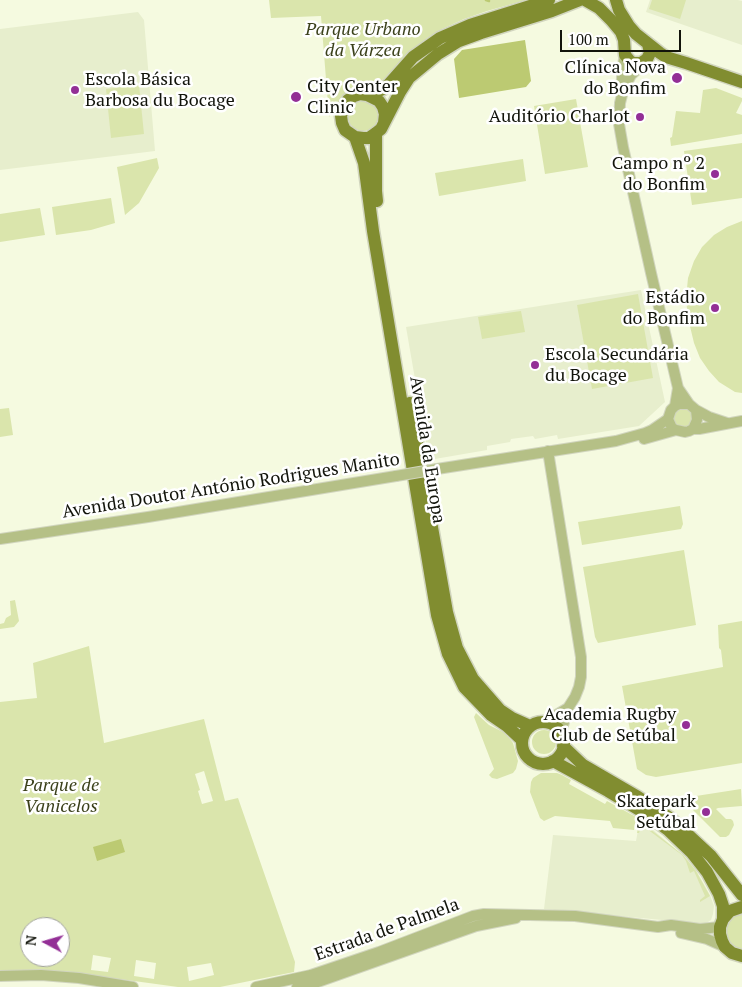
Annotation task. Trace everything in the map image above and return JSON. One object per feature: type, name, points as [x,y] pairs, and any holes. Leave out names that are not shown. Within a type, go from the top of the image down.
[{"type":"main road","points":[[367,95],[383,89],[413,57],[440,38],[470,25],[549,0]]},
{"type":"main road","name":"Avenida da Europa","points":[[530,726],[500,710],[473,679],[457,648],[447,612],[381,235],[376,192],[380,128],[409,78],[438,54],[459,42],[481,33],[552,11],[580,0]]},
{"type":"main road","points":[[586,0],[598,0]]},
{"type":"main road","points":[[586,0],[600,8],[621,32],[624,40],[625,51],[627,59],[633,63],[641,63],[646,60],[650,53],[647,42],[641,39],[632,39],[628,42],[625,51]]},
{"type":"main road","points":[[616,0],[623,18],[636,34],[666,57],[742,82]]},
{"type":"main road","points":[[646,60],[657,60],[666,57]]},
{"type":"main road","points":[[360,94],[379,101],[383,107],[384,114],[380,128],[369,138],[355,137],[345,130],[341,116],[348,100],[360,94]]},
{"type":"main road","name":"Avenida da Europa","points":[[355,137],[364,163],[373,231],[436,615],[448,654],[464,687],[491,715],[522,740],[524,751],[531,760],[540,764],[553,761],[608,791],[668,830],[692,852],[708,872],[719,894],[723,906],[720,934],[725,947]]},
{"type":"main road","points":[[522,740],[530,726],[535,723],[545,722],[552,724],[557,728],[562,739],[583,765],[670,818],[711,856],[742,895]]},
{"type":"main road","points":[[553,761],[562,752],[562,739]]},
{"type":"main road","points":[[722,923],[730,911],[742,907]]},
{"type":"main road","points":[[725,947],[741,958]]},
{"type":"street","points":[[623,91],[622,74],[625,51]]},
{"type":"street","points":[[646,60],[631,75],[623,91],[620,103],[620,133],[678,388],[692,407],[697,420],[693,429]]},
{"type":"street","points":[[678,388],[674,406],[668,419],[672,428],[685,432],[742,421]]},
{"type":"street","points":[[674,406],[684,403],[709,417],[728,423]]},
{"type":"street","name":"Avenida Doutor António Rodrigues Manito","points":[[0,539],[148,517],[616,441],[645,433],[668,419]]},
{"type":"street","name":"Avenida Doutor António Rodrigues Manito","points":[[616,441],[634,442],[676,430]]},
{"type":"street","points":[[548,452],[581,657],[579,687],[568,708],[562,739]]},
{"type":"street","points":[[545,722],[568,708]]},
{"type":"street","name":"Estrada de Palmela","points":[[256,987],[311,975],[379,952],[473,916],[484,914],[575,916],[658,927],[670,932],[707,939],[725,947]]},
{"type":"street","name":"Estrada de Palmela","points":[[297,987],[315,983],[476,926],[530,916]]},
{"type":"street","name":"Estrada de Palmela","points":[[658,927],[671,925],[700,930],[722,923]]},
{"type":"street","points":[[0,976],[79,978],[133,987]]},
{"type":"shaded area","points":[[650,0],[742,1],[742,45],[646,12]]},
{"type":"shaded area","name":"Escola Básica Barbosa du Bocage","points":[[138,12],[144,20],[155,151],[0,170],[0,29]]},
{"type":"shaded area","points":[[525,40],[531,81],[526,87],[459,98],[454,59],[462,50]]},
{"type":"shaded area","name":"Escola Secundária du Bocage","points":[[641,290],[665,402],[639,426],[558,439],[557,435],[535,439],[533,436],[511,439],[510,442],[487,446],[487,450],[429,460],[406,327]]},
{"type":"shaded area","points":[[646,824],[695,868],[714,906],[711,920],[705,924],[544,909],[553,835],[636,841],[639,825]]},
{"type":"shaded area","points":[[121,839],[125,852],[97,861],[93,847]]},
{"type":"green space","name":"Parque Urbano da Várzea","points":[[269,0],[526,0],[487,11],[442,29],[427,38],[385,78],[373,86],[347,91],[329,117],[321,16],[271,18]]},
{"type":"green space","points":[[652,0],[686,0],[680,19],[649,9]]},
{"type":"green space","points":[[139,85],[144,134],[111,138],[106,89]]},
{"type":"green space","points":[[716,88],[742,98],[736,113],[742,115],[742,134],[671,146],[670,138],[672,137],[676,111],[700,113],[703,90]]},
{"type":"green space","points":[[576,99],[588,167],[545,174],[534,106]]},
{"type":"green space","points":[[363,101],[374,105],[378,116],[374,127],[363,131],[352,127],[348,116],[352,105]]},
{"type":"green space","name":"Campo nº 2 do Bonfim","points":[[742,143],[742,198],[692,205],[684,151]]},
{"type":"green space","points":[[157,158],[159,168],[139,203],[125,215],[117,167]]},
{"type":"green space","points":[[523,159],[526,181],[439,196],[435,173]]},
{"type":"green space","points":[[111,198],[115,223],[91,230],[56,235],[52,207]]},
{"type":"green space","points":[[40,208],[45,235],[0,242],[0,214]]},
{"type":"green space","name":"Estádio do Bonfim","points":[[742,221],[742,393],[735,392],[719,382],[700,358],[688,318],[686,299],[688,278],[694,261],[702,247],[714,235]]},
{"type":"green space","points":[[638,294],[653,378],[592,389],[577,305]]},
{"type":"green space","points":[[521,311],[525,332],[482,339],[478,317]]},
{"type":"green space","points":[[9,408],[13,435],[0,437],[0,409]]},
{"type":"green space","points":[[683,408],[690,411],[693,418],[690,425],[683,428],[676,425],[673,418],[676,411]]},
{"type":"green space","points":[[680,506],[683,524],[681,529],[582,545],[578,522]]},
{"type":"green space","points":[[684,550],[696,625],[598,643],[595,637],[583,567]]},
{"type":"green space","points":[[15,600],[19,621],[14,627],[0,629],[0,624],[4,623],[6,618],[11,615],[10,601]]},
{"type":"green space","name":"Academia Rugby Club de Setúbal","points":[[742,621],[742,763],[656,777],[646,775],[637,769],[622,686],[723,667],[721,650],[719,648],[718,625]]},
{"type":"green space","name":"Parque de Vanicelos","points":[[89,646],[104,743],[204,719],[225,801],[238,798],[295,962],[294,972],[220,987],[178,987],[57,971],[0,970],[0,702],[37,698],[33,663]],"holes":[[[204,771],[213,801],[202,804],[195,774]],[[93,955],[111,958],[108,972],[91,970]],[[136,960],[156,963],[154,979],[134,976]],[[211,963],[214,975],[189,981],[187,967]]]},
{"type":"green space","points":[[476,713],[489,725],[503,732],[513,743],[518,761],[513,773],[497,779],[489,775],[494,769],[474,717]]},
{"type":"green space","points":[[544,730],[549,731],[555,737],[555,747],[549,753],[544,754],[539,753],[533,747],[532,742],[533,737],[539,731]]},
{"type":"green space","points":[[541,773],[557,773],[562,775],[571,780],[569,784],[605,804],[607,801],[636,817],[634,830],[613,828],[610,821],[555,816],[544,821],[540,818],[530,792],[533,778]]},
{"type":"green space","name":"Skatepark Setúbal","points":[[741,789],[742,806],[716,809],[726,819],[733,821],[734,825],[726,837],[720,837],[693,810],[696,796]]},
{"type":"green space","points":[[640,821],[683,855],[696,871],[710,896],[700,902],[705,896],[694,871],[690,873],[682,855],[647,829],[643,828],[637,833]]},
{"type":"green space","points":[[738,914],[742,914],[742,950],[730,944],[725,932],[729,921]]},
{"type":"place","name":"Clínica Nova do Bonfim","points":[[677,78]]},
{"type":"place","name":"Escola Básica Barbosa du Bocage","points":[[75,90]]},
{"type":"place","name":"City Center Clinic","points":[[296,97]]},
{"type":"place","name":"Auditório Charlot","points":[[640,117]]},
{"type":"place","name":"Campo nº 2 do Bonfim","points":[[715,174]]},
{"type":"place","name":"Estádio do Bonfim","points":[[715,308]]},
{"type":"place","name":"Escola Secundária du Bocage","points":[[535,365]]},
{"type":"place","name":"Academia Rugby Club de Setúbal","points":[[686,725]]},
{"type":"place","name":"Skatepark Setúbal","points":[[706,812]]}]
